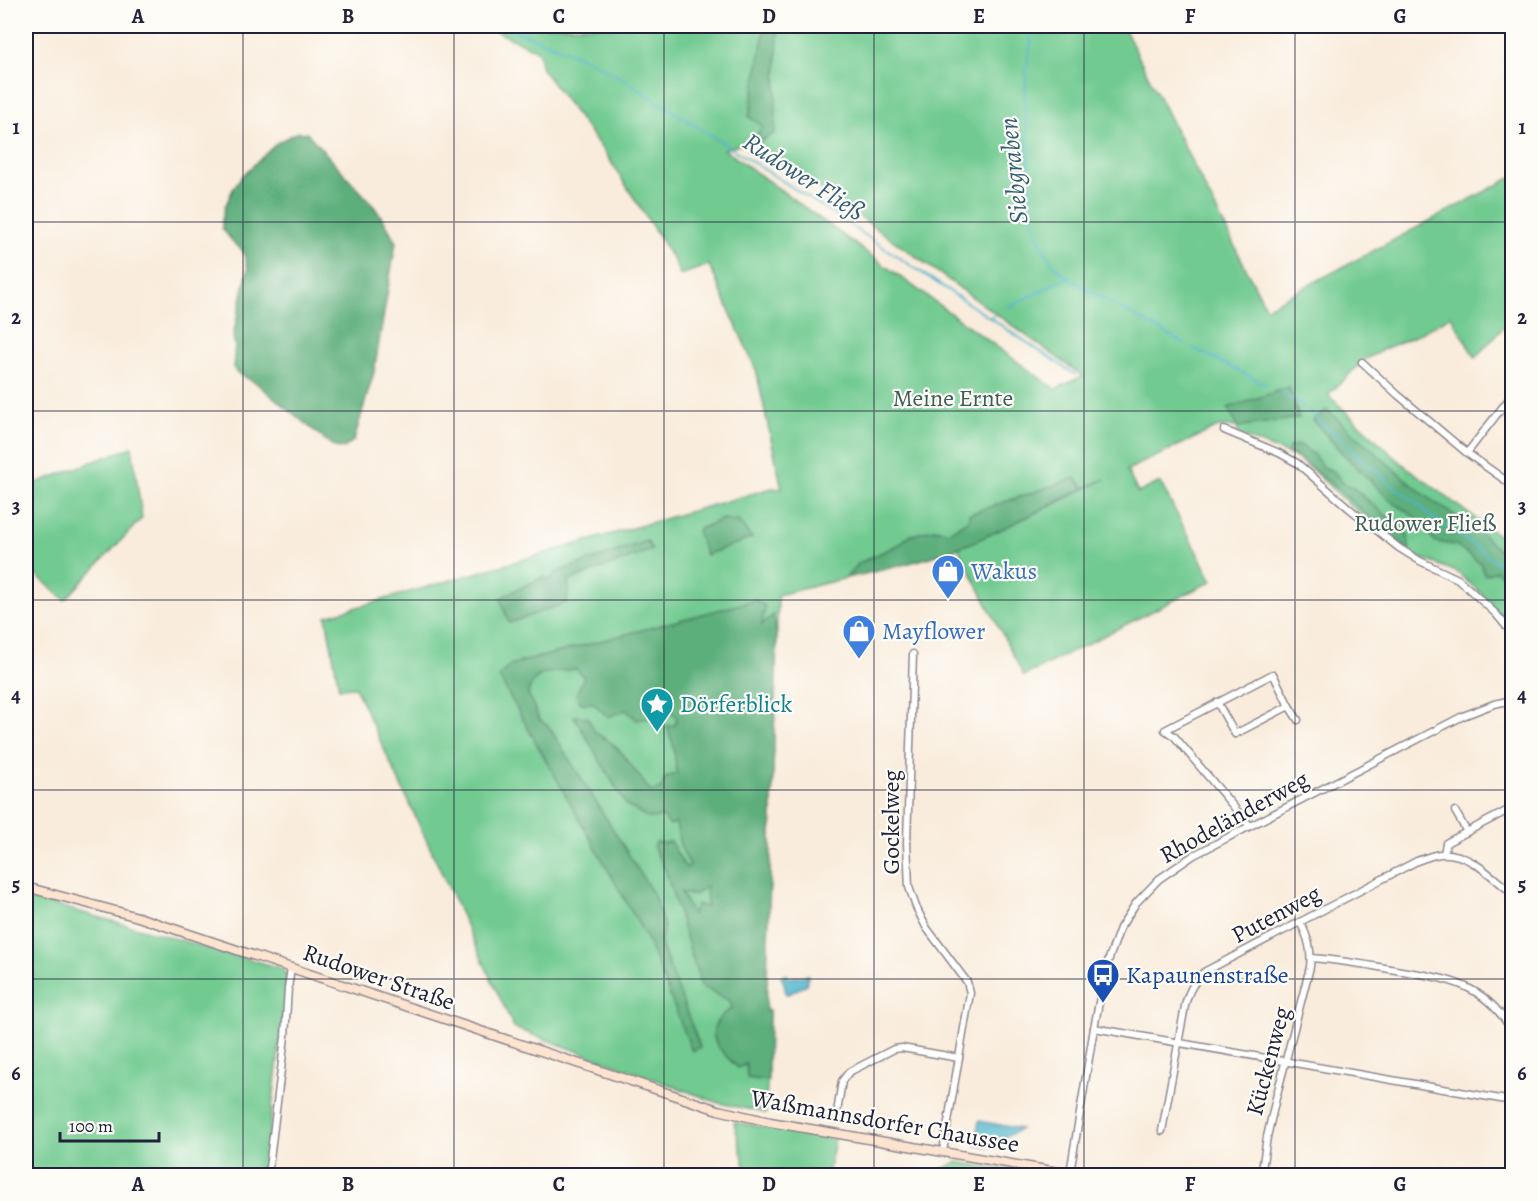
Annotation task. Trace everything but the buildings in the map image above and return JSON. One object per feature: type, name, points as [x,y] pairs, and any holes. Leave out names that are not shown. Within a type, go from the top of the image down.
[{"type":"street","points":[[1362,362],[1467,453],[1512,485]]},
{"type":"street","points":[[1467,453],[1512,395]]},
{"type":"street","points":[[1224,430],[1298,463],[1366,523],[1399,548],[1458,579],[1496,614],[1512,633]]},
{"type":"street","name":"Gockelweg","points":[[913,654],[907,842],[908,878],[912,898],[926,927],[970,988],[943,1151]]},
{"type":"street","points":[[1250,825],[1174,736],[1165,730],[1273,674],[1298,720]]},
{"type":"street","name":"Rhodeländerweg","points":[[1070,1173],[1104,976],[1120,928],[1136,903],[1159,879],[1182,863],[1250,825],[1463,716],[1512,699]]},
{"type":"street","points":[[1217,702],[1235,734],[1289,706]]},
{"type":"street","points":[[1512,808],[1446,843],[1444,854],[1457,856],[1475,864],[1512,893]]},
{"type":"street","points":[[1455,811],[1467,832]]},
{"type":"street","name":"Putenweg","points":[[1162,1131],[1185,1006],[1189,991],[1204,972],[1418,861],[1444,854]]},
{"type":"street","name":"Rudower Straße","points":[[26,887],[138,917],[718,1110]]},
{"type":"street","name":"Kückenweg","points":[[1261,1176],[1267,1137],[1308,981],[1311,958],[1309,942],[1300,922]]},
{"type":"street","points":[[1311,958],[1334,959],[1451,980],[1492,1003],[1504,1016],[1512,1031]]},
{"type":"street","points":[[268,1176],[291,968]]},
{"type":"street","points":[[1094,1028],[1512,1101]]},
{"type":"street","points":[[836,1119],[844,1076],[894,1049],[902,1048],[959,1058]]},
{"type":"street","name":"Waßmannsdorfer Chaussee","points":[[718,1110],[770,1122],[1081,1176]]},
{"type":"green space","name":"Meine Ernte","points":[[485,26],[1123,26],[1266,308],[1512,177],[1512,318],[1475,358],[1451,316],[1364,360],[1328,395],[1399,461],[1512,545],[1512,629],[1487,599],[1457,572],[1410,554],[1351,506],[1310,468],[1293,456],[1238,435],[1237,427],[1218,427],[1127,470],[1138,493],[1160,482],[1212,581],[1024,676],[958,548],[1105,479],[1085,488],[1075,478],[969,514],[968,521],[949,532],[934,529],[909,536],[900,544],[859,563],[846,578],[778,595],[766,1012],[769,1011],[766,1113],[719,1103],[514,1028],[355,687],[339,688],[326,616],[772,488],[782,489],[756,370],[709,265],[680,275],[673,259],[606,154],[542,69],[538,51]],"holes":[[[753,141],[779,159],[1083,376],[1055,389],[724,149]],[[723,519],[738,521],[752,538],[698,530]],[[647,541],[651,550],[567,581],[569,589],[543,577],[551,580]]]},
{"type":"green space","points":[[764,26],[778,26],[775,133],[761,141],[754,141],[762,126],[749,117]]},
{"type":"green space","points":[[298,132],[307,133],[372,204],[396,242],[374,372],[354,440],[344,448],[334,447],[256,383],[236,372],[233,367],[235,345],[233,336],[248,269],[243,251],[222,228],[225,207],[234,187],[243,175],[278,142]]},
{"type":"green space","points":[[1289,387],[1299,418],[1238,427],[1228,408]]},
{"type":"green space","points":[[1327,410],[1409,482],[1431,500],[1477,530],[1512,562],[1512,587],[1511,583],[1497,571],[1485,575],[1481,564],[1456,545],[1435,542],[1411,514],[1392,502],[1342,453],[1313,420]]},
{"type":"green space","points":[[1300,445],[1312,453],[1323,467],[1333,471],[1344,484],[1352,487],[1408,534],[1409,551],[1329,482],[1294,455],[1288,454],[1289,447]]},
{"type":"green space","points":[[132,447],[142,518],[65,600],[26,566],[26,486]]},
{"type":"green space","points":[[1075,478],[1085,488],[990,535],[931,557],[846,578],[859,563],[900,544],[909,536],[934,529],[949,532],[968,521],[969,514]]},
{"type":"green space","points":[[723,519],[738,521],[752,538],[706,555],[697,530]]},
{"type":"green space","points":[[647,541],[652,550],[568,581],[566,603],[509,623],[500,598],[543,577],[551,580],[556,572]]},
{"type":"green space","name":"Dörferblick","points":[[755,600],[765,606],[762,625],[773,615],[777,638],[766,1012],[769,1011],[768,1081],[747,1078],[746,1064],[738,1068],[714,1039],[715,1025],[732,1008],[730,1001],[701,986],[666,872],[653,846],[656,842],[670,841],[686,868],[690,866],[680,845],[676,823],[670,825],[663,817],[648,818],[626,805],[574,716],[587,717],[596,733],[621,752],[651,792],[661,789],[666,777],[677,774],[673,744],[667,726],[675,725],[677,718],[673,713],[637,720],[626,710],[608,717],[593,703],[581,703],[576,695],[584,677],[576,669],[539,676],[532,683],[528,693],[539,719],[549,727],[654,895],[664,926],[660,942],[700,1047],[692,1051],[647,939],[499,677],[510,665]],"holes":[[[706,886],[707,907],[697,904],[692,914],[681,892],[695,895]]]},
{"type":"green space","points":[[26,897],[281,968],[288,976],[264,1175],[26,1175]]},
{"type":"green space","points":[[734,1122],[835,1139],[828,1175],[747,1175]]},
{"type":"green space","points":[[957,1162],[1039,1175],[930,1175]]},
{"type":"water","points":[[788,975],[788,978],[808,975],[807,984],[786,994],[781,977]]},
{"type":"water","points":[[979,1121],[1021,1129],[986,1147],[975,1145]]},
{"type":"waterway","name":"Rudower Fließ","points":[[504,26],[586,59],[615,74],[809,198],[1076,375]]},
{"type":"waterway","name":"Siebgraben","points":[[1028,26],[1031,41],[1026,73],[1025,102],[1031,205],[1038,237],[1054,265],[1071,280],[1185,344]]},
{"type":"waterway","points":[[1009,307],[1068,277]]},
{"type":"waterway","name":"Rudower Fließ","points":[[989,318],[994,315]]},
{"type":"waterway","name":"Siebgraben","points":[[1193,348],[1267,385]]},
{"type":"waterway","name":"Siebgraben","points":[[1282,392],[1305,407]]},
{"type":"waterway","name":"Rudower Fließ","points":[[1310,411],[1388,483],[1415,501],[1433,519],[1501,565]]},
{"type":"waterway","name":"Rudower Fließ","points":[[1509,570],[1512,573]]},
{"type":"place","name":"Wakus","points":[[948,600]]},
{"type":"place","name":"Mayflower","points":[[859,660]]},
{"type":"place","name":"Dörferblick","points":[[657,733]]},
{"type":"place","name":"Kapaunenstraße","points":[[1103,1004]]}]
